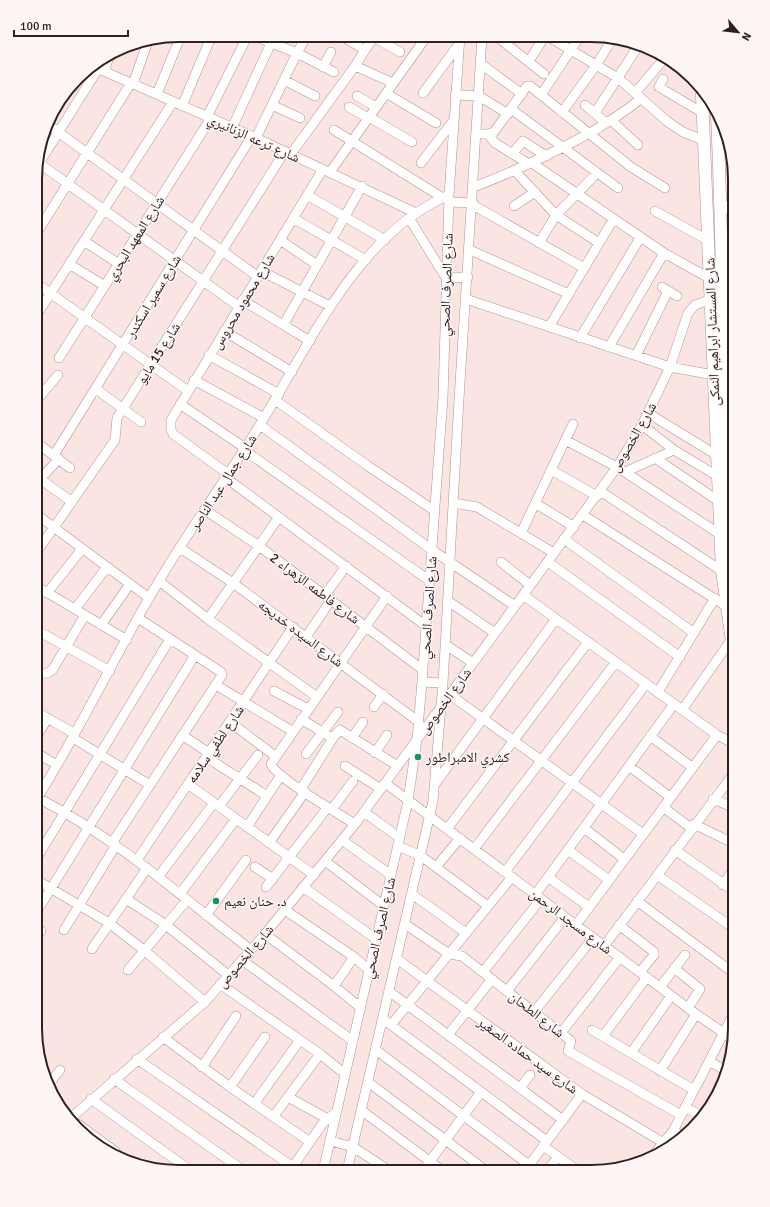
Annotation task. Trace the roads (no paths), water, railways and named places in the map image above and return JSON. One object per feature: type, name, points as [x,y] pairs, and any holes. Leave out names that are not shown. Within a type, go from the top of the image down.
[{"type":"main road","name":"شارع المستشار ابراهيم النمكى","points":[[702,99],[712,299],[714,376],[728,451]]},
{"type":"main road","name":"شارع المستشار ابراهيم النمكى","points":[[717,126],[723,282],[728,320]]},
{"type":"main road","name":"شارع المستشار ابراهيم النمكى","points":[[728,380],[720,412],[718,456],[719,477],[728,503]]},
{"type":"main road","name":"شارع المستشار ابراهيم النمكى","points":[[728,515],[721,535],[722,572],[728,595]]},
{"type":"street","points":[[157,94],[178,42]]},
{"type":"street","points":[[42,307],[123,179],[178,104],[209,42]]},
{"type":"street","name":"شارع المعهد البحري","points":[[60,358],[209,118],[245,42]]},
{"type":"street","points":[[254,137],[272,105],[303,42]]},
{"type":"street","points":[[351,42],[365,50]]},
{"type":"street","name":"شارع 15 مايو","points":[[42,543],[115,440],[116,421],[123,408],[222,250],[288,153],[355,66],[370,42]]},
{"type":"street","points":[[383,42],[400,52]]},
{"type":"street","name":"شارع محمود محروس","points":[[227,476],[173,434],[171,430],[171,420],[240,303],[307,195],[352,141],[423,42]]},
{"type":"street","points":[[423,93],[459,42]]},
{"type":"street","name":"شارع الصرف الصحي","points":[[324,1165],[408,801],[417,739],[443,398],[447,199],[460,42]]},
{"type":"street","name":"شارع الصرف الصحي","points":[[348,1165],[376,1050],[387,1022],[390,992],[430,817],[435,784],[444,683],[459,399],[473,204],[482,42]]},
{"type":"street","points":[[504,42],[544,74]]},
{"type":"street","points":[[529,61],[542,42]]},
{"type":"street","points":[[557,42],[597,64],[618,78],[668,122],[683,132],[704,141]]},
{"type":"street","points":[[541,94],[577,42]]},
{"type":"street","points":[[232,128],[271,43],[297,53],[334,72]]},
{"type":"street","points":[[562,112],[597,64],[610,43]]},
{"type":"street","points":[[42,225],[132,83],[146,46]]},
{"type":"street","points":[[595,113],[636,50]]},
{"type":"street","points":[[323,66],[331,52]]},
{"type":"street","points":[[474,186],[530,164],[563,148],[608,122],[638,95],[662,62]]},
{"type":"street","points":[[481,64],[522,94]]},
{"type":"street","points":[[355,66],[393,83]]},
{"type":"street","points":[[45,152],[98,69]]},
{"type":"street","name":"شارع ترعه الزنانيري","points":[[98,69],[362,186],[412,216]]},
{"type":"street","points":[[663,79],[659,87],[703,113]]},
{"type":"street","points":[[284,80],[316,96]]},
{"type":"street","points":[[477,134],[488,134],[497,130],[529,86],[631,167],[665,188]]},
{"type":"street","points":[[386,93],[436,123]]},
{"type":"street","points":[[455,95],[479,96],[509,112],[563,148],[618,188]]},
{"type":"street","points":[[357,96],[376,107]]},
{"type":"street","points":[[585,104],[638,144]]},
{"type":"street","points":[[272,105],[300,118]]},
{"type":"street","points":[[349,107],[412,142]]},
{"type":"street","points":[[421,163],[453,121]]},
{"type":"street","points":[[52,127],[222,250],[259,273],[303,291],[330,306]]},
{"type":"street","points":[[334,130],[447,199],[473,204],[584,268]]},
{"type":"street","points":[[488,134],[492,141],[530,164],[640,238],[711,279]]},
{"type":"street","name":"شارع سمير اسكندر","points":[[42,474],[57,457],[96,389],[194,230],[254,137]]},
{"type":"street","points":[[512,154],[523,141],[546,156]]},
{"type":"street","points":[[43,168],[68,184],[203,281],[240,303],[284,324],[310,340]]},
{"type":"street","points":[[515,171],[556,215],[599,243]]},
{"type":"street","points":[[539,243],[556,215],[598,173]]},
{"type":"street","points":[[284,324],[362,186]]},
{"type":"street","points":[[514,206],[535,192]]},
{"type":"street","points":[[307,195],[385,240]]},
{"type":"street","name":"شارع جمال عبد الناصر","points":[[42,789],[74,736],[159,581],[262,422],[330,306],[366,260],[385,240],[412,216],[447,199]]},
{"type":"street","points":[[721,212],[728,206]]},
{"type":"street","points":[[655,211],[709,241]]},
{"type":"street","points":[[412,216],[446,278],[468,277]]},
{"type":"street","points":[[293,218],[366,260]]},
{"type":"street","points":[[549,327],[613,220]]},
{"type":"street","points":[[580,338],[640,238]]},
{"type":"street","points":[[280,240],[317,265]]},
{"type":"street","points":[[84,241],[119,264]]},
{"type":"street","points":[[470,250],[569,294]]},
{"type":"street","points":[[609,347],[664,253]]},
{"type":"street","points":[[723,264],[728,260]]},
{"type":"street","points":[[69,264],[105,286]]},
{"type":"street","points":[[723,282],[728,286]]},
{"type":"street","points":[[42,288],[86,317],[123,346],[188,391]]},
{"type":"street","points":[[636,356],[669,291]]},
{"type":"street","points":[[466,299],[670,367],[714,376]]},
{"type":"street","name":"شارع الخصوص","points":[[74,1115],[204,1002],[265,934],[355,824],[598,493],[621,470],[670,367],[688,313],[695,305],[712,299]]},
{"type":"street","points":[[224,331],[292,372]]},
{"type":"street","points":[[210,355],[277,397],[368,466],[435,511]]},
{"type":"street","points":[[42,394],[58,375]]},
{"type":"street","points":[[194,380],[262,422],[432,550],[515,606]]},
{"type":"street","points":[[96,389],[141,422]]},
{"type":"street","points":[[443,398],[459,399]]},
{"type":"street","points":[[180,404],[430,581]]},
{"type":"street","points":[[720,412],[728,406]]},
{"type":"street","points":[[648,413],[718,456]]},
{"type":"street","points":[[521,533],[573,424]]},
{"type":"street","points":[[642,425],[674,450],[719,477]]},
{"type":"street","points":[[565,440],[621,470],[721,535]]},
{"type":"street","points":[[42,446],[70,468]]},
{"type":"street","points":[[621,470],[674,450]]},
{"type":"street","points":[[655,458],[728,508]]},
{"type":"street","points":[[551,470],[598,493],[722,572]]},
{"type":"street","points":[[227,476],[279,517],[426,626]]},
{"type":"street","points":[[42,481],[72,502]]},
{"type":"street","points":[[454,503],[474,505],[554,553]]},
{"type":"street","points":[[535,503],[574,527]]},
{"type":"street","name":"شارع فاطمه الزهراء 2","points":[[204,510],[259,546],[423,670]]},
{"type":"street","points":[[583,515],[715,598],[728,602]]},
{"type":"street","points":[[208,619],[279,517]]},
{"type":"street","points":[[42,519],[149,598]]},
{"type":"street","points":[[564,539],[694,633]]},
{"type":"street","name":"شارع السيده خديجه","points":[[180,548],[233,583],[419,722]]},
{"type":"street","points":[[47,593],[82,549]]},
{"type":"street","points":[[501,562],[530,585]]},
{"type":"street","points":[[548,562],[680,657]]},
{"type":"street","points":[[306,637],[346,566]]},
{"type":"street","points":[[75,610],[107,567]]},
{"type":"street","points":[[159,581],[208,619],[317,696]]},
{"type":"street","points":[[101,625],[130,584]]},
{"type":"street","points":[[42,590],[126,640]]},
{"type":"street","points":[[523,595],[716,735],[728,741]]},
{"type":"street","points":[[355,824],[281,775],[272,767],[271,762],[387,596]]},
{"type":"street","points":[[658,692],[715,598]]},
{"type":"street","points":[[448,601],[495,633]]},
{"type":"street","points":[[42,673],[49,673],[85,616]]},
{"type":"street","points":[[64,930],[150,785],[221,676],[221,672],[138,618]]},
{"type":"street","points":[[435,784],[556,619]]},
{"type":"street","name":"شارع لطفي سلامه","points":[[137,860],[293,627]]},
{"type":"street","points":[[42,633],[110,671]]},
{"type":"street","points":[[42,850],[101,755],[170,639]]},
{"type":"street","points":[[447,829],[588,642]]},
{"type":"street","points":[[446,644],[473,662]]},
{"type":"street","points":[[682,710],[728,644]]},
{"type":"street","points":[[42,903],[90,828],[124,769],[195,655]]},
{"type":"street","points":[[474,849],[616,662]]},
{"type":"street","points":[[422,682],[444,683]]},
{"type":"street","points":[[570,1165],[558,1157],[545,1144],[481,1092],[387,1022],[407,1005],[488,906],[572,783],[646,684]]},
{"type":"street","points":[[216,685],[292,732]]},
{"type":"street","points":[[274,691],[308,709]]},
{"type":"street","points":[[374,707],[383,694]]},
{"type":"street","points":[[449,694],[643,834]]},
{"type":"street","points":[[483,972],[538,897],[548,877],[674,704]]},
{"type":"street","points":[[306,754],[338,712]]},
{"type":"street","points":[[42,715],[101,755],[150,785]]},
{"type":"street","points":[[42,728],[48,718]]},
{"type":"street","points":[[301,719],[333,738]]},
{"type":"street","points":[[230,722],[275,756]]},
{"type":"street","points":[[352,738],[363,722]]},
{"type":"street","points":[[269,843],[339,730],[398,766]]},
{"type":"street","points":[[182,735],[240,779],[267,796]]},
{"type":"street","points":[[375,753],[387,735]]},
{"type":"street","points":[[576,924],[716,735]]},
{"type":"street","points":[[650,736],[692,767]]},
{"type":"street","points":[[158,877],[240,779],[258,755]]},
{"type":"street","points":[[42,756],[57,765]]},
{"type":"street","name":"شارع مسجد الرحمن","points":[[345,766],[408,801],[728,1037]]},
{"type":"street","points":[[629,766],[670,797]]},
{"type":"street","points":[[247,827],[281,775]]},
{"type":"street","points":[[266,887],[289,857],[353,781]]},
{"type":"street","points":[[604,946],[728,781]]},
{"type":"street","points":[[188,784],[314,875]]},
{"type":"street","points":[[713,799],[728,805]]},
{"type":"street","points":[[42,800],[65,812],[137,860],[251,950]]},
{"type":"street","points":[[663,807],[693,826],[728,841]]},
{"type":"street","points":[[364,812],[399,842],[421,856],[488,906]]},
{"type":"street","points":[[128,970],[166,925],[183,897],[236,819]]},
{"type":"street","points":[[584,828],[624,859]]},
{"type":"street","points":[[436,868],[460,838]]},
{"type":"street","points":[[342,840],[391,875]]},
{"type":"street","points":[[568,850],[609,880]]},
{"type":"street","points":[[675,850],[728,887]]},
{"type":"street","points":[[206,915],[246,860]]},
{"type":"street","points":[[324,862],[384,906]]},
{"type":"street","points":[[256,867],[273,879]]},
{"type":"street","points":[[92,949],[147,868]]},
{"type":"street","points":[[657,875],[728,924]]},
{"type":"street","points":[[548,877],[589,907]]},
{"type":"street","points":[[723,884],[728,877]]},
{"type":"street","points":[[42,883],[80,904],[109,923],[145,951],[204,1002]]},
{"type":"street","points":[[304,887],[376,938]]},
{"type":"street","points":[[412,894],[466,933]]},
{"type":"street","points":[[126,899],[166,925],[228,975]]},
{"type":"street","points":[[637,901],[728,969]]},
{"type":"street","points":[[285,910],[354,957],[369,970]]},
{"type":"street","points":[[507,991],[565,917]]},
{"type":"street","name":"شارع الطحان","points":[[405,924],[449,954],[462,956],[572,1041],[568,1051],[683,1111]]},
{"type":"street","points":[[603,1036],[643,975],[654,955],[654,952],[619,925]]},
{"type":"street","points":[[265,934],[334,986],[360,1008]]},
{"type":"street","points":[[534,1012],[593,938]]},
{"type":"street","points":[[660,987],[685,955]]},
{"type":"street","points":[[334,986],[354,957]]},
{"type":"street","points":[[561,1033],[620,957]]},
{"type":"street","name":"شارع سيد حماده الصغير","points":[[397,959],[582,1094],[659,1147]]},
{"type":"street","points":[[242,960],[353,1041]]},
{"type":"street","points":[[674,968],[700,989],[688,1008]]},
{"type":"street","points":[[448,1035],[492,979]]},
{"type":"street","points":[[220,984],[320,1054],[345,1074]]},
{"type":"street","points":[[390,992],[563,1120]]},
{"type":"street","points":[[631,1053],[671,996]]},
{"type":"street","points":[[660,1071],[696,1014]]},
{"type":"street","points":[[202,1067],[236,1016]]},
{"type":"street","points":[[664,1144],[673,1131],[728,1024]]},
{"type":"street","points":[[592,1030],[694,1090]]},
{"type":"street","points":[[163,1037],[202,1067],[310,1142]]},
{"type":"street","points":[[230,1087],[265,1037]]},
{"type":"street","points":[[254,1104],[300,1040]]},
{"type":"street","points":[[376,1050],[464,1116],[522,1165]]},
{"type":"street","points":[[273,1117],[320,1054]]},
{"type":"street","points":[[137,1059],[286,1165]]},
{"type":"street","points":[[709,1061],[722,1069]]},
{"type":"street","points":[[52,1080],[60,1070]]},
{"type":"street","points":[[520,1088],[530,1075]]},
{"type":"street","points":[[114,1079],[236,1165]]},
{"type":"street","points":[[368,1082],[479,1165]]},
{"type":"street","points":[[427,1165],[481,1092]]},
{"type":"street","points":[[528,1165],[582,1094]]},
{"type":"street","points":[[288,1097],[328,1119]]},
{"type":"street","points":[[91,1099],[183,1165]]},
{"type":"street","points":[[362,1110],[435,1165]]},
{"type":"street","points":[[683,1111],[696,1115]]},
{"type":"street","points":[[295,1165],[310,1142],[328,1119],[336,1112]]},
{"type":"street","points":[[673,1131],[677,1134]]},
{"type":"street","points":[[330,1141],[353,1147],[381,1165]]},
{"type":"street","points":[[552,1165],[558,1157]]},
{"type":"place","name":"كشري الامبراطور","points":[[418,757]]},
{"type":"place","name":"د. حنان نعيم","points":[[216,901]]}]
